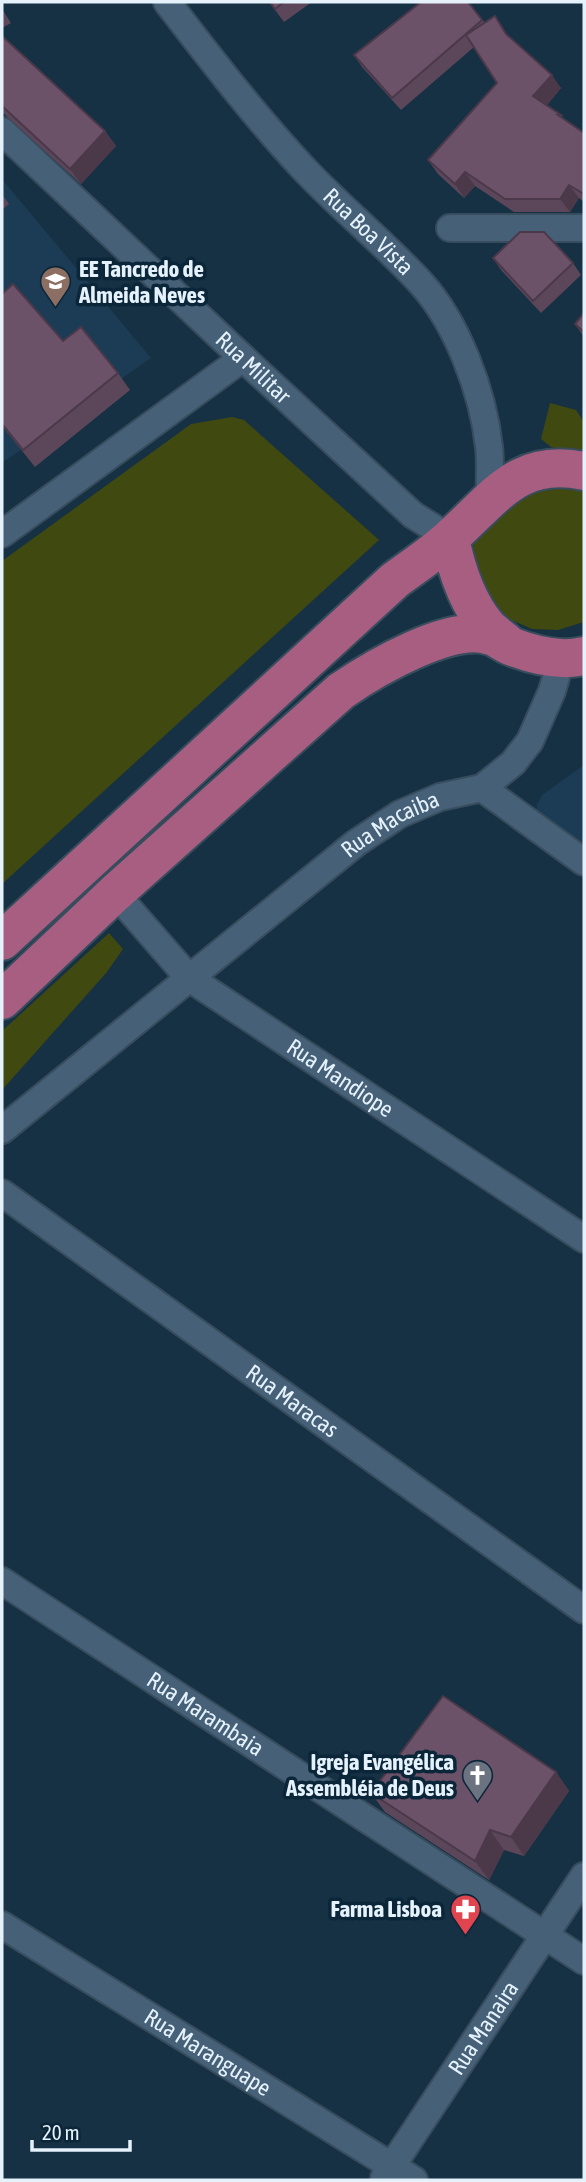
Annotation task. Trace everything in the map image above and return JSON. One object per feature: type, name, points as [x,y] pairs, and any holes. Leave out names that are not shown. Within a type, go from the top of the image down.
[{"type":"main road","points":[[2,941],[395,580],[450,538],[506,484],[534,471],[565,467],[584,471]]},
{"type":"main road","points":[[450,538],[456,566],[471,598],[487,626],[511,646]]},
{"type":"main road","points":[[2,999],[115,893],[341,691],[364,675],[443,638],[482,634],[511,646],[573,658]]},
{"type":"street","name":"Rua Boa Vista","points":[[167,2],[211,60],[305,170],[421,283],[442,310],[456,334],[477,392],[489,447],[489,500]]},
{"type":"street","name":"Rua Militar","points":[[2,131],[413,515],[450,538]]},
{"type":"street","points":[[450,228],[584,228]]},
{"type":"street","points":[[2,534],[243,358]]},
{"type":"street","name":"Rua Macaiba","points":[[2,1130],[356,843],[400,814],[440,797],[482,788],[513,763],[530,740],[552,691],[573,658]]},
{"type":"street","points":[[482,788],[584,862]]},
{"type":"street","name":"Rua Mandiope","points":[[115,893],[189,978],[584,1239]]},
{"type":"street","name":"Rua Maracas","points":[[2,1193],[584,1610]]},
{"type":"street","name":"Rua Marambaia","points":[[2,1581],[584,1961]]},
{"type":"street","name":"Rua Manaira","points":[[387,2173],[584,1876]]},
{"type":"street","name":"Rua Maranguape","points":[[2,1925],[387,2173],[414,2180]]},
{"type":"shaded area","name":"EE Tancredo de Almeida Neves","points":[[2,179],[151,358],[2,463]]},
{"type":"shaded area","points":[[584,765],[584,851],[537,816],[537,804],[542,795]]},
{"type":"green space","points":[[550,403],[576,410],[584,422],[584,455],[551,447],[541,439]]},
{"type":"green space","points":[[232,417],[244,420],[379,540],[2,884],[2,561],[191,424]]},
{"type":"green space","points":[[584,485],[584,622],[558,630],[532,629],[509,619],[490,603],[472,555],[476,530],[505,489]]},
{"type":"green space","points":[[109,933],[123,949],[107,972],[2,1090],[2,1031]]},
{"type":"building","points":[[270,2],[284,2],[275,9]]},
{"type":"building","points":[[421,2],[468,2],[482,20],[392,98],[354,55]]},
{"type":"building","points":[[495,16],[506,34],[552,75],[533,96],[584,133],[584,194],[569,185],[560,199],[505,199],[465,172],[455,184],[428,160],[497,83],[466,35]]},
{"type":"building","points":[[2,36],[105,131],[70,169],[2,106]]},
{"type":"building","points":[[520,232],[544,232],[573,263],[533,301],[493,258]]},
{"type":"building","points":[[13,284],[63,341],[81,327],[118,373],[23,450],[2,424],[2,294]]},
{"type":"building","points":[[584,313],[584,332],[575,324]]},
{"type":"building","name":"Igreja Evangélica Assembléia de Deus","points":[[443,1696],[556,1772],[511,1837],[490,1830],[475,1861],[371,1793]]},
{"type":"place","name":"EE Tancredo de Almeida Neves","points":[[56,309]]},
{"type":"place","name":"Igreja Evangélica Assembléia de Deus","points":[[477,1802]]},
{"type":"place","name":"Farma Lisboa","points":[[465,1936]]}]
